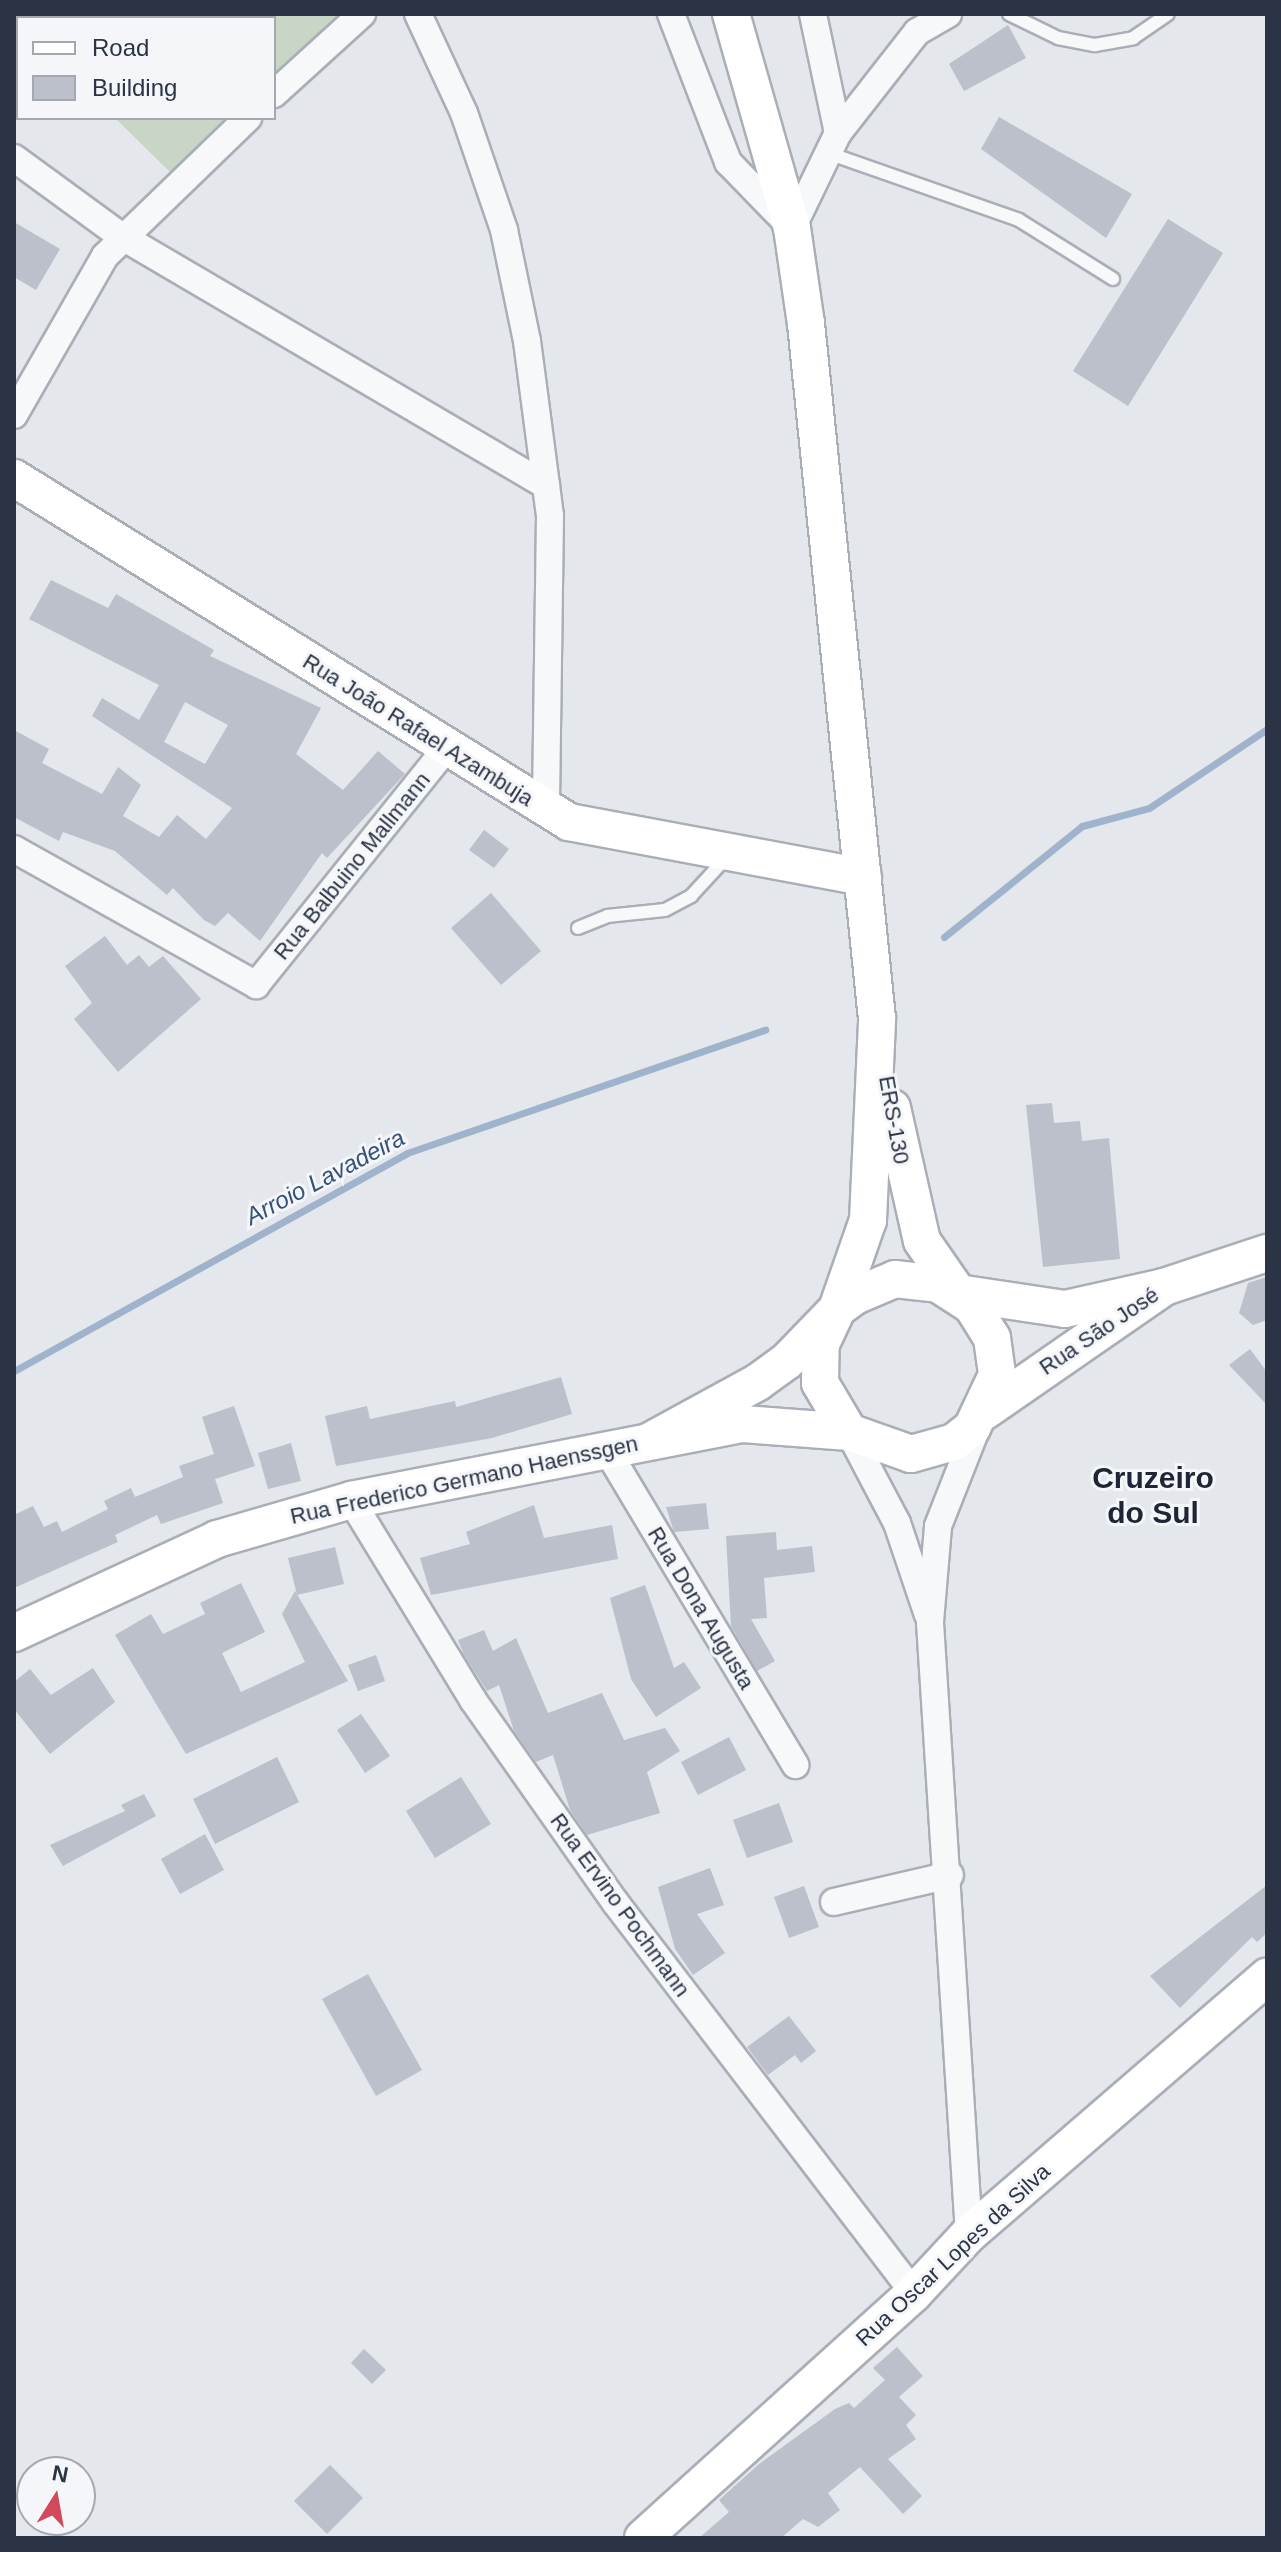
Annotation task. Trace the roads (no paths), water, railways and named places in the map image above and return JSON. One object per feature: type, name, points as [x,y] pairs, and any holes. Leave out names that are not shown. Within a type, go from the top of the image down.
[{"type":"main road","points":[[731,14],[792,228],[821,435],[877,1019]]},
{"type":"main road","name":"Rua João Rafael Azambuja","points":[[14,478],[569,822],[863,877]]},
{"type":"main road","name":"ERS-130","points":[[877,1019],[907,1191],[922,1241],[958,1293]]},
{"type":"main road","name":"ERS-130","points":[[837,1309],[861,1246],[873,1184],[877,1019]]},
{"type":"main road","name":"Rua São José","points":[[985,1411],[1164,1287],[1267,1253]]},
{"type":"main road","points":[[650,1441],[758,1382],[837,1309],[895,1279],[958,1293],[1065,1309],[1164,1287]]},
{"type":"main road","points":[[650,1441],[743,1424],[849,1432],[911,1454],[954,1442],[985,1411],[997,1356],[984,1321],[958,1293]]},
{"type":"main road","points":[[837,1309],[821,1344],[820,1383],[849,1432]]},
{"type":"main road","name":"Rua Frederico Germano Haenssgen","points":[[14,1633],[217,1539],[351,1500],[608,1452],[650,1441]]},
{"type":"main road","name":"Rua Oscar Lopes da Silva","points":[[643,2538],[914,2293],[969,2234],[1267,1977]]},
{"type":"street","points":[[276,92],[362,14]]},
{"type":"street","points":[[418,14],[464,113],[504,230],[546,485],[546,810]]},
{"type":"street","points":[[671,14],[728,162],[792,228],[833,143],[915,23],[948,14]]},
{"type":"street","points":[[813,14],[833,143]]},
{"type":"street","points":[[14,415],[121,236],[246,120]]},
{"type":"street","points":[[14,158],[121,236],[546,485]]},
{"type":"street","name":"Rua Balbuino Mallmann","points":[[14,849],[256,985],[448,746]]},
{"type":"street","points":[[969,2234],[950,1875],[930,1622],[950,1482],[985,1411]]},
{"type":"street","points":[[849,1432],[897,1523],[930,1622]]},
{"type":"street","name":"Rua Dona Augusta","points":[[608,1452],[795,1765]]},
{"type":"street","name":"Rua Ervino Pochmann","points":[[351,1500],[473,1700],[615,1902],[914,2293]]},
{"type":"street","points":[[834,1902],[950,1875]]},
{"type":"lane","points":[[1009,14],[1058,38],[1095,45],[1133,38],[1168,14]]},
{"type":"lane","points":[[833,143],[1019,220],[1113,279]]},
{"type":"lane","points":[[578,928],[607,916],[665,910],[691,896],[730,853]]},
{"type":"waterway","name":"Arroio Lavadeira","points":[[944,937],[1082,826],[1149,808],[1267,729]]},
{"type":"waterway","name":"Arroio Lavadeira","points":[[14,1371],[407,1153],[765,1030]]},
{"type":"district","name":"Cruzeiro do Sul","points":[[1153,1495]]}]
